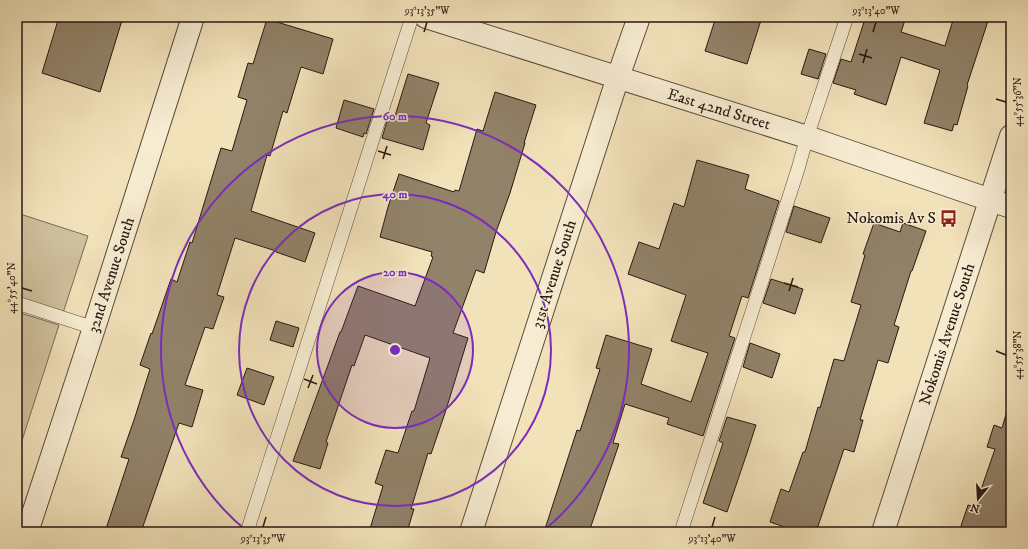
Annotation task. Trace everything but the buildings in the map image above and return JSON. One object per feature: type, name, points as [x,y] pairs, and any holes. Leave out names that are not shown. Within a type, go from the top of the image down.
[{"type":"street","name":"32nd Avenue South","points":[[27,532],[193,17]]},
{"type":"street","name":"East 42nd Street","points":[[426,17],[807,137],[1011,207]]},
{"type":"street","name":"31st Avenue South","points":[[471,532],[618,77],[639,17]]},
{"type":"street","name":"Nokomis Avenue South","points":[[883,532],[1011,136]]},
{"type":"lane","points":[[247,532],[412,17]]},
{"type":"lane","points":[[681,532],[796,176],[807,137],[847,17]]},
{"type":"lane","points":[[17,303],[94,328]]},
{"type":"shaded area","points":[[17,213],[88,236],[63,313],[17,297]]},
{"type":"shaded area","points":[[17,312],[59,325],[17,456]]},
{"type":"place","name":"Nokomis Av S","points":[[949,218]]}]
